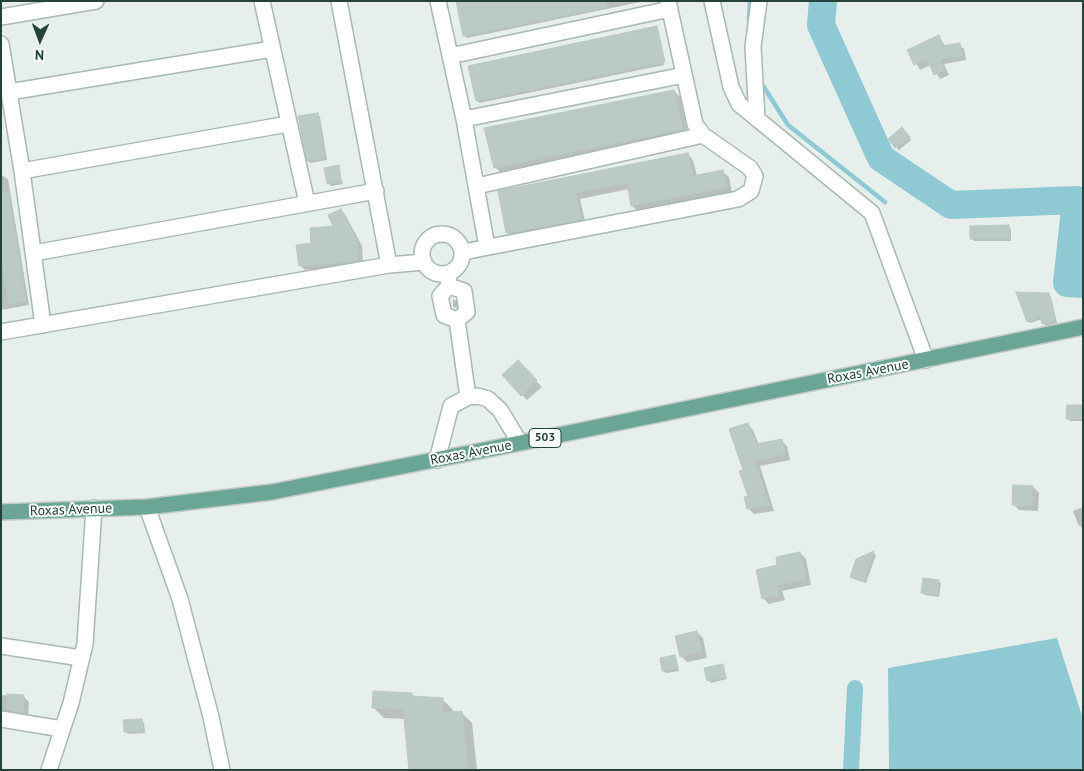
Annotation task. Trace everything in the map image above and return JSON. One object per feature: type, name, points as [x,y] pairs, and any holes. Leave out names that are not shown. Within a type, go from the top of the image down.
[{"type":"main road","name":"Roxas Avenue","points":[[1,512],[147,507],[272,492],[520,444],[1083,327]]},
{"type":"street","points":[[1,17],[96,1]]},
{"type":"street","points":[[262,1],[307,203]]},
{"type":"street","points":[[339,1],[389,265]]},
{"type":"street","points":[[438,1],[464,119],[487,246]]},
{"type":"street","points":[[712,1],[731,87],[739,104],[872,213],[926,360]]},
{"type":"street","points":[[757,119],[753,47],[759,1]]},
{"type":"street","points":[[450,56],[669,5],[696,124],[703,134],[750,168],[755,176],[755,183],[746,196],[463,252]]},
{"type":"street","points":[[1,44],[22,171],[43,325]]},
{"type":"street","points":[[9,92],[272,49]]},
{"type":"street","points":[[464,119],[684,75]]},
{"type":"street","points":[[22,171],[288,124]]},
{"type":"street","points":[[477,186],[703,134]]},
{"type":"street","points":[[34,252],[376,191]]},
{"type":"street","points":[[457,320],[444,316],[440,296],[448,279],[459,265],[463,252],[457,239],[451,235],[437,234],[426,242],[423,248],[424,262],[434,272],[448,279],[464,291],[467,312],[457,320]]},
{"type":"street","points":[[1,332],[389,265],[424,262]]},
{"type":"street","points":[[457,320],[468,396]]},
{"type":"street","points":[[437,460],[451,406],[468,396],[478,396],[488,400],[500,410],[520,444]]},
{"type":"street","points":[[147,507],[180,598],[211,717],[222,770]]},
{"type":"street","points":[[50,770],[71,702],[84,644],[94,508]]},
{"type":"street","points":[[1,646],[81,658]]},
{"type":"street","points":[[1,719],[62,729]]},
{"type":"water","points":[[1057,638],[1083,719],[1083,770],[889,770],[888,668]]},
{"type":"building","points":[[456,1],[606,1],[607,7],[463,36]]},
{"type":"building","points":[[657,26],[665,62],[476,101],[468,66]]},
{"type":"building","points":[[939,35],[943,46],[960,43],[962,56],[940,59],[945,70],[934,75],[927,59],[914,65],[907,50]]},
{"type":"building","points":[[674,90],[683,129],[494,168],[484,128]]},
{"type":"building","points":[[318,113],[325,158],[307,161],[298,116]]},
{"type":"building","points":[[902,127],[910,137],[895,148],[888,139]]},
{"type":"building","points":[[688,153],[693,176],[723,170],[727,187],[631,206],[627,183],[575,193],[581,220],[506,233],[498,191]]},
{"type":"building","points":[[339,165],[341,181],[327,184],[324,168]]},
{"type":"building","points":[[8,192],[26,301],[9,304],[1,257],[1,193]]},
{"type":"building","points":[[341,209],[357,240],[358,261],[299,266],[296,245],[311,243],[310,228],[333,226],[328,215]]},
{"type":"building","points":[[1009,225],[1009,239],[970,239],[970,226]]},
{"type":"building","points":[[1016,292],[1049,293],[1055,321],[1042,324],[1040,316],[1027,322]]},
{"type":"building","points":[[518,360],[537,380],[521,396],[502,375]]},
{"type":"building","points":[[1067,405],[1083,405],[1083,419],[1066,419]]},
{"type":"building","points":[[748,423],[756,444],[782,439],[785,454],[755,461],[769,505],[747,509],[744,497],[748,496],[739,471],[743,470],[729,429]]},
{"type":"building","points":[[1013,485],[1033,486],[1032,506],[1012,505]]},
{"type":"building","points":[[874,551],[864,582],[850,577],[856,559]]},
{"type":"building","points":[[800,552],[806,579],[777,585],[780,595],[762,599],[756,570],[777,565],[776,557]]},
{"type":"building","points":[[923,578],[939,580],[937,595],[921,593]]},
{"type":"building","points":[[697,631],[702,652],[680,657],[675,636]]},
{"type":"building","points":[[675,655],[678,668],[662,671],[660,658]]},
{"type":"building","points":[[723,664],[726,677],[707,681],[704,668]]},
{"type":"building","points":[[373,691],[412,693],[412,696],[443,698],[442,713],[462,711],[468,770],[409,770],[403,709],[372,708]]},
{"type":"building","points":[[7,694],[24,695],[23,713],[6,710]]},
{"type":"building","points":[[142,719],[143,731],[124,732],[123,720]]},
{"type":"waterway","points":[[749,20],[750,1]]},
{"type":"waterway","points":[[823,1],[821,25],[881,158],[951,205],[1076,200],[1067,283],[1083,284]]},
{"type":"waterway","points":[[760,81],[788,125],[885,202]]},
{"type":"waterway","points":[[851,770],[855,688]]}]
